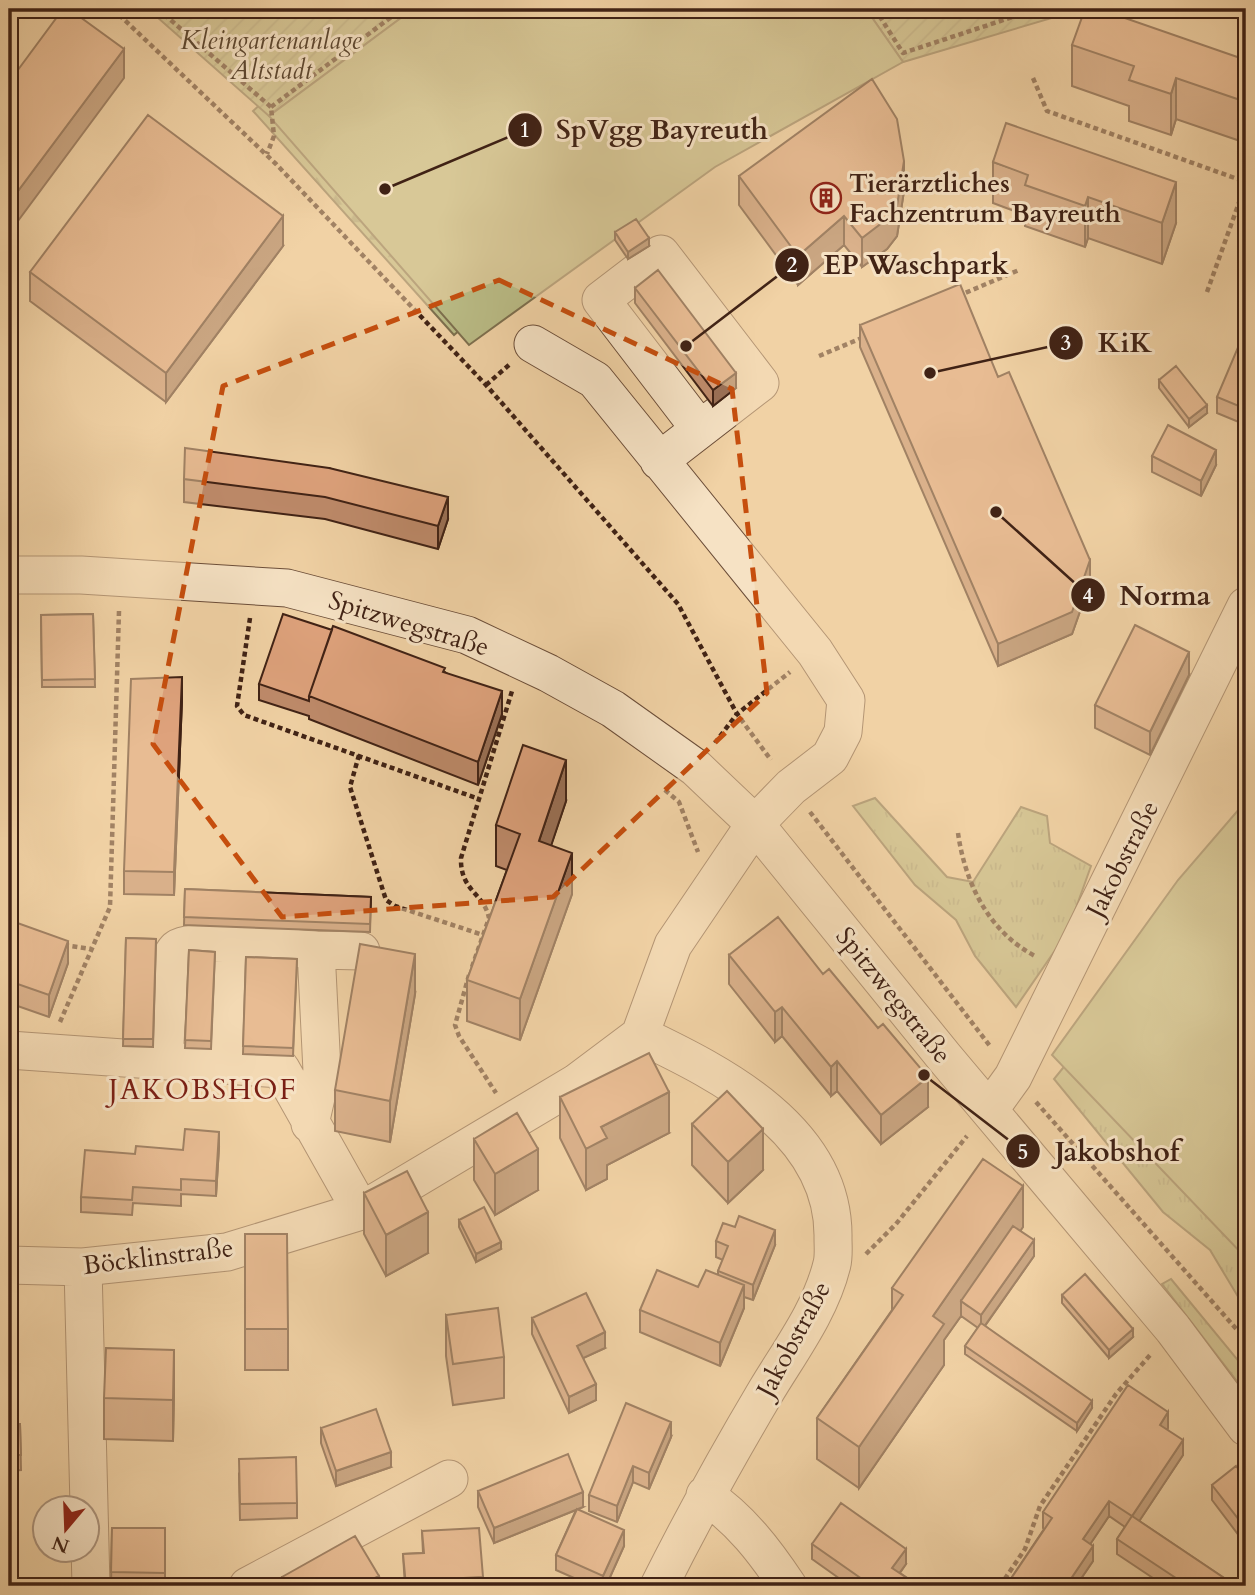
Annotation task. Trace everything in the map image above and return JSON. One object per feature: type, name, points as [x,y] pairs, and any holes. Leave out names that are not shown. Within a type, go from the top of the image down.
[{"type":"street","points":[[659,461],[760,383],[661,254],[601,300],[699,428]]},
{"type":"street","points":[[533,344],[595,380],[815,652],[846,700],[843,732],[830,757],[791,787],[755,824],[673,945],[640,1035]]},
{"type":"street","name":"Spitzwegstraße","points":[[9,575],[81,575],[287,588],[467,635],[613,709],[696,768],[755,824],[944,1058],[980,1121],[1172,1329],[1246,1427]]},
{"type":"street","name":"Jakobstraße","points":[[980,1121],[1013,1077],[1246,606]]},
{"type":"street","points":[[164,1059],[173,953],[186,944],[361,951]]},
{"type":"street","points":[[226,1065],[233,944]]},
{"type":"street","points":[[310,1124],[322,1071],[316,950]]},
{"type":"street","name":"Jakobstraße","points":[[640,1035],[698,1063],[749,1096],[784,1126],[811,1159],[826,1189],[833,1222],[833,1262],[820,1299],[705,1495],[659,1586]]},
{"type":"street","name":"Böcklinstraße","points":[[9,1265],[83,1267],[227,1252],[361,1211],[576,1083],[640,1035]]},
{"type":"street","points":[[9,1050],[281,1069],[361,1211]]},
{"type":"street","points":[[83,1267],[92,1586]]},
{"type":"street","points":[[248,1586],[449,1479]]},
{"type":"street","points":[[705,1495],[731,1513],[761,1545],[788,1586]]},
{"type":"path","points":[[113,9],[266,155],[486,385],[678,604],[737,714],[1013,1077],[1246,1340]]},
{"type":"path","points":[[158,9],[271,107],[274,136],[266,155]]},
{"type":"path","points":[[271,107],[402,9]]},
{"type":"path","points":[[875,9],[903,53],[1037,9]]},
{"type":"path","points":[[1033,78],[1046,111],[1246,183],[1207,292]]},
{"type":"path","points":[[956,297],[1019,270]]},
{"type":"path","points":[[819,356],[869,335]]},
{"type":"path","points":[[252,586],[237,706],[244,715],[479,799]]},
{"type":"path","points":[[47,1051],[110,907],[120,600]]},
{"type":"path","points":[[696,768],[737,714],[815,652]]},
{"type":"path","points":[[514,1119],[459,1036],[455,1025],[489,918],[487,910],[467,888],[461,874],[461,858],[524,662]]},
{"type":"path","points":[[359,755],[350,787],[386,900],[395,906],[483,935]]},
{"type":"path","points":[[659,785],[679,802],[712,889]]},
{"type":"path","points":[[958,833],[963,867],[989,915],[1003,932],[1029,953],[1066,972]]},
{"type":"path","points":[[56,944],[91,949]]},
{"type":"path","points":[[884,1237],[980,1121]]},
{"type":"path","points":[[1000,1586],[1025,1549],[1040,1506],[1116,1394],[1172,1329]]},
{"type":"highlighted area","points":[[499,280],[732,389],[767,693],[553,897],[282,917],[153,744],[223,386]]},
{"type":"green space","name":"Kleingartenanlage Altstadt","points":[[148,9],[413,9],[269,116]]},
{"type":"green space","points":[[413,9],[866,9],[903,62],[715,167],[469,345],[269,116]]},
{"type":"green space","points":[[866,9],[1082,9],[903,62]]},
{"type":"green space","points":[[285,82],[471,320],[454,335],[253,111]]},
{"type":"green space","points":[[875,798],[947,877],[973,882],[1021,807],[1047,816],[1050,843],[1091,866],[1067,933],[1016,1007],[975,956],[956,920],[915,885],[853,806]]},
{"type":"green space","points":[[1246,801],[1246,1258],[1052,1055],[1178,880]]},
{"type":"green space","points":[[1067,1063],[1246,1226],[1246,1310],[1210,1250],[1163,1212],[1054,1079]]},
{"type":"green space","points":[[1171,1279],[1246,1370],[1246,1393],[1162,1284]]},
{"type":"building","points":[[63,9],[69,9],[124,49],[9,203],[9,82]]},
{"type":"building","points":[[1085,9],[1099,9],[1246,60],[1246,102],[1176,78],[1171,94],[1129,80],[1134,66],[1072,45]]},
{"type":"building","name":"Tierärztliches Fachzentrum Bayreuth","points":[[872,79],[897,119],[904,161],[897,206],[887,219],[862,238],[844,216],[798,256],[739,176]]},
{"type":"building","points":[[148,115],[283,216],[166,373],[30,272]]},
{"type":"building","points":[[1006,123],[1176,182],[1162,223],[1088,197],[1085,206],[1025,185],[1028,175],[993,162]]},
{"type":"building","points":[[636,219],[649,238],[628,252],[615,232]]},
{"type":"building","points":[[658,270],[736,373],[713,390],[635,288]]},
{"type":"building","points":[[960,284],[998,377],[1009,372],[1090,560],[1072,612],[998,644],[860,325]]},
{"type":"building","points":[[1239,345],[1246,348],[1246,409],[1217,397]]},
{"type":"building","points":[[1176,366],[1207,405],[1189,419],[1159,380]]},
{"type":"building","points":[[1168,425],[1216,450],[1201,481],[1152,456]]},
{"type":"building","points":[[185,448],[329,468],[448,497],[438,526],[325,497],[184,479]]},
{"type":"building","points":[[93,614],[95,679],[42,680],[41,615]]},
{"type":"building","points":[[283,614],[332,630],[309,701],[259,684]]},
{"type":"building","points":[[1135,625],[1189,652],[1150,732],[1095,705]]},
{"type":"building","points":[[333,626],[445,668],[443,672],[502,691],[478,762],[309,696]]},
{"type":"building","points":[[182,677],[174,872],[124,871],[131,679]]},
{"type":"building","points":[[523,745],[566,760],[539,841],[572,853],[520,999],[467,980],[520,834],[496,825]]},
{"type":"building","points":[[185,889],[371,897],[370,924],[184,917]]},
{"type":"building","points":[[778,917],[823,974],[829,969],[878,1028],[883,1024],[928,1077],[881,1115],[837,1061],[831,1067],[782,1007],[775,1012],[729,955]]},
{"type":"building","points":[[9,920],[68,941],[49,995],[9,981]]},
{"type":"building","points":[[126,938],[156,939],[153,1039],[123,1039]]},
{"type":"building","points":[[360,944],[415,954],[390,1101],[335,1090]]},
{"type":"building","points":[[189,950],[215,952],[211,1041],[185,1040]]},
{"type":"building","points":[[246,957],[297,959],[293,1048],[243,1046]]},
{"type":"building","points":[[649,1053],[669,1092],[601,1127],[607,1138],[586,1149],[560,1097]]},
{"type":"building","points":[[727,1091],[763,1129],[728,1162],[692,1124]]},
{"type":"building","points":[[517,1113],[538,1149],[495,1174],[474,1139]]},
{"type":"building","points":[[185,1129],[219,1132],[216,1181],[181,1179],[181,1190],[133,1187],[132,1200],[81,1197],[85,1150],[135,1154],[136,1146],[183,1150]]},
{"type":"building","points":[[983,1159],[1023,1186],[933,1316],[944,1324],[859,1447],[817,1418],[903,1295],[892,1288]]},
{"type":"building","points":[[407,1171],[428,1212],[386,1235],[364,1193]]},
{"type":"building","points":[[484,1207],[501,1242],[476,1254],[459,1220]]},
{"type":"building","points":[[739,1216],[775,1230],[753,1285],[718,1271],[728,1246],[716,1241],[723,1223],[735,1227]]},
{"type":"building","points":[[1013,1226],[1034,1240],[981,1315],[961,1301]]},
{"type":"building","points":[[245,1234],[287,1234],[288,1329],[245,1329]]},
{"type":"building","points":[[657,1270],[698,1287],[706,1270],[744,1285],[720,1343],[640,1310]]},
{"type":"building","points":[[1085,1274],[1133,1329],[1109,1350],[1062,1295]]},
{"type":"building","points":[[586,1293],[605,1332],[577,1346],[596,1384],[569,1397],[532,1318]]},
{"type":"building","points":[[498,1308],[504,1357],[453,1364],[446,1315]]},
{"type":"building","points":[[981,1323],[1092,1401],[1077,1423],[965,1346]]},
{"type":"building","points":[[106,1348],[174,1350],[173,1400],[104,1398]]},
{"type":"building","points":[[1128,1385],[1168,1412],[1160,1425],[1183,1440],[1132,1516],[1109,1501],[1083,1539],[1093,1546],[1066,1586],[1006,1586],[1052,1518],[1043,1512]]},
{"type":"building","points":[[626,1403],[671,1422],[649,1473],[633,1466],[617,1506],[589,1495]]},
{"type":"building","points":[[376,1409],[391,1452],[336,1471],[321,1428]]},
{"type":"building","points":[[9,1424],[20,1424],[21,1455],[9,1455]]},
{"type":"building","points":[[568,1454],[583,1492],[494,1528],[478,1491]]},
{"type":"building","points":[[296,1457],[297,1503],[240,1504],[239,1459]]},
{"type":"building","points":[[1236,1466],[1246,1479],[1246,1529],[1212,1485]]},
{"type":"building","points":[[841,1503],[906,1549],[892,1568],[919,1586],[872,1586],[812,1544]]},
{"type":"building","points":[[577,1509],[624,1530],[603,1576],[556,1555]]},
{"type":"building","points":[[1132,1516],[1236,1586],[1188,1586],[1117,1539]]},
{"type":"building","points":[[112,1528],[165,1528],[165,1573],[111,1572]]},
{"type":"building","points":[[479,1528],[483,1577],[426,1580],[426,1586],[406,1586],[403,1554],[424,1553],[422,1531]]},
{"type":"building","points":[[355,1536],[379,1576],[359,1586],[288,1586],[282,1577]]},
{"type":"place","name":"SpVgg Bayreuth","points":[[385,189]]},
{"type":"place","name":"Tierärztliches Fachzentrum Bayreuth","points":[[826,198]]},
{"type":"place","name":"EP Waschpark","points":[[686,346]]},
{"type":"place","name":"KiK","points":[[930,373]]},
{"type":"place","name":"Norma","points":[[996,512]]},
{"type":"place","name":"Jakobshof","points":[[924,1075]]},
{"type":"district","name":"JAKOBSHOF","points":[[203,1089]]}]
